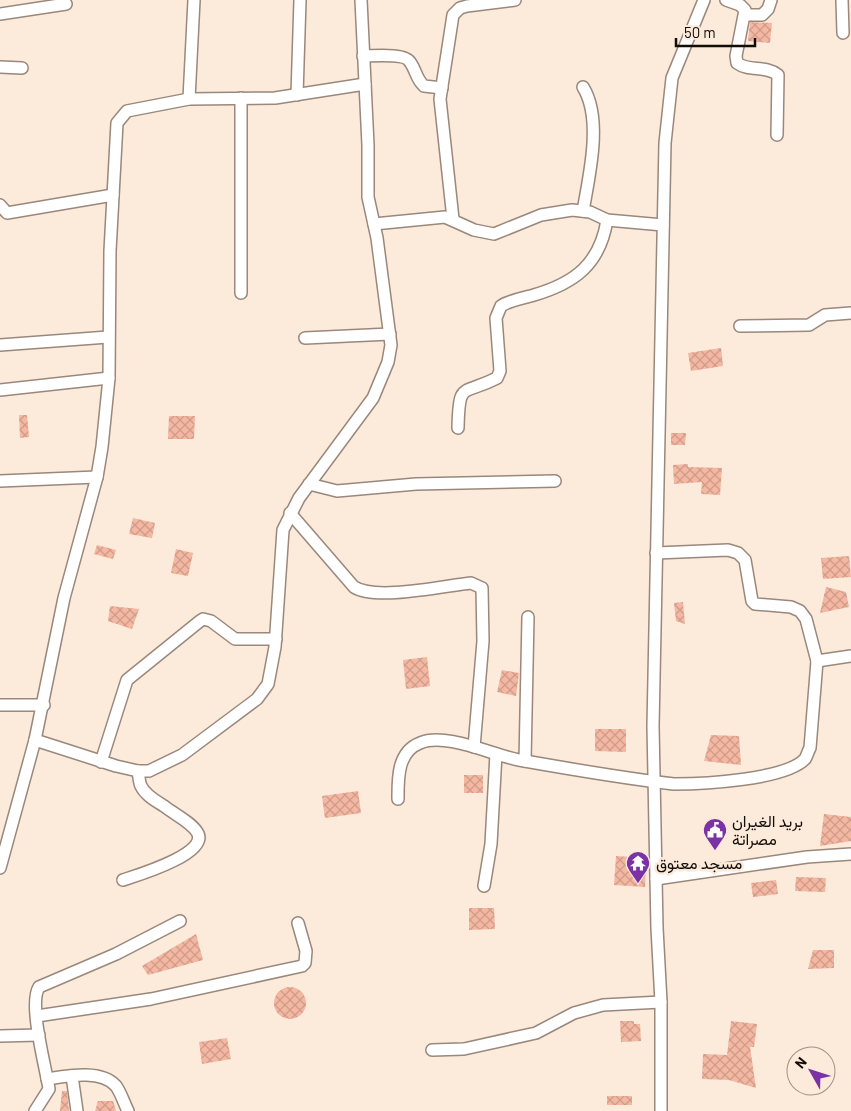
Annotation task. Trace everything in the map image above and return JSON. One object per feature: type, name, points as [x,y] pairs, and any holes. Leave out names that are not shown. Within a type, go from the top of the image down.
[{"type":"street","points":[[189,99],[194,0]]},
{"type":"street","points":[[297,95],[300,0]]},
{"type":"street","points":[[36,740],[101,762],[138,771],[149,770],[172,761],[264,692],[270,676],[276,639],[283,530],[290,513],[308,484],[373,398],[388,362],[391,344],[374,224],[368,197],[361,0]]},
{"type":"street","points":[[453,219],[440,99],[455,11],[467,6],[515,0]]},
{"type":"street","points":[[661,1111],[661,1002],[654,782],[656,553],[665,142],[670,89],[676,68],[704,0]]},
{"type":"street","points":[[726,0],[740,5],[746,15],[736,60],[742,66],[770,70],[778,75],[777,135]]},
{"type":"street","points":[[746,15],[762,15],[768,9],[770,0]]},
{"type":"street","points":[[842,0],[843,33]]},
{"type":"street","points":[[0,14],[66,4]]},
{"type":"street","points":[[363,56],[404,57],[410,62],[417,79],[424,86],[442,88]]},
{"type":"street","points":[[0,68],[22,68]]},
{"type":"street","points":[[0,868],[36,740],[64,598],[97,476],[106,426],[109,378],[108,336],[113,195],[118,122],[121,115],[135,109],[189,99],[275,98],[364,84]]},
{"type":"street","points":[[583,88],[589,97],[593,115],[590,170],[583,211]]},
{"type":"street","points":[[241,98],[241,294]]},
{"type":"street","points":[[0,205],[7,213],[113,195]]},
{"type":"street","points":[[374,224],[441,218],[453,219],[474,230],[494,234],[541,215],[583,211],[608,220],[663,225]]},
{"type":"street","points":[[458,428],[458,402],[462,394],[469,387],[496,378],[500,370],[496,318],[501,306],[556,287],[584,270],[600,246],[608,220]]},
{"type":"street","points":[[740,326],[809,325],[825,315],[851,313]]},
{"type":"street","points":[[305,338],[390,334]]},
{"type":"street","points":[[0,345],[108,336]]},
{"type":"street","points":[[0,390],[109,378]]},
{"type":"street","points":[[0,481],[97,476]]},
{"type":"street","points":[[308,484],[337,491],[416,484],[555,481]]},
{"type":"street","points":[[290,513],[354,587],[362,592],[382,593],[471,583],[482,588],[483,642],[474,747]]},
{"type":"street","points":[[398,799],[399,771],[402,760],[418,744],[428,740],[439,740],[474,747],[525,761],[654,782],[696,784],[759,777],[795,765],[805,758],[810,748],[817,661],[806,619],[800,611],[791,606],[755,604],[752,601],[745,560],[738,553],[728,550],[656,553]]},
{"type":"street","points":[[525,761],[528,617]]},
{"type":"street","points":[[101,762],[127,680],[200,621],[203,619],[211,621],[235,639],[276,639]]},
{"type":"street","points":[[817,661],[851,656]]},
{"type":"street","points":[[0,705],[44,705]]},
{"type":"street","points":[[484,886],[491,844],[496,754]]},
{"type":"street","points":[[123,880],[159,867],[195,849],[200,838],[193,828],[147,795],[141,787],[138,771]]},
{"type":"street","points":[[656,879],[779,861],[851,854]]},
{"type":"street","points":[[35,1111],[48,1094],[39,1035],[36,992],[44,984],[116,954],[180,921]]},
{"type":"street","points":[[37,1016],[150,999],[302,966],[305,963],[306,951],[298,923]]},
{"type":"street","points":[[432,1050],[464,1049],[536,1033],[574,1014],[603,1005],[661,1002]]},
{"type":"street","points":[[0,1036],[39,1035]]},
{"type":"street","points":[[47,1079],[72,1076],[104,1078],[117,1087],[128,1111]]},
{"type":"street","points":[[72,1076],[77,1111]]},
{"type":"building","points":[[750,22],[772,23],[770,43],[748,41]]},
{"type":"building","points":[[721,348],[723,366],[691,371],[688,353]]},
{"type":"building","points":[[19,415],[27,415],[29,437],[20,438]]},
{"type":"building","points":[[169,416],[195,416],[194,439],[168,439]]},
{"type":"building","points":[[671,433],[686,433],[685,445],[671,445]]},
{"type":"building","points":[[688,464],[688,467],[722,468],[720,495],[701,494],[702,482],[674,484],[673,465]]},
{"type":"building","points":[[133,518],[155,523],[152,538],[129,534]]},
{"type":"building","points":[[97,545],[116,550],[113,559],[94,554]]},
{"type":"building","points":[[176,549],[193,553],[188,576],[171,573]]},
{"type":"building","points":[[849,556],[851,577],[823,579],[821,558]]},
{"type":"building","points":[[826,587],[846,592],[849,607],[820,613]]},
{"type":"building","points":[[683,602],[685,624],[676,621],[674,603]]},
{"type":"building","points":[[110,606],[139,609],[132,629],[108,621]]},
{"type":"building","points":[[427,657],[430,686],[406,689],[403,660]]},
{"type":"building","points":[[502,670],[519,673],[516,696],[497,692]]},
{"type":"building","points":[[595,729],[626,729],[626,752],[595,751]]},
{"type":"building","points":[[711,735],[739,736],[741,765],[704,761]]},
{"type":"building","points":[[464,775],[483,775],[483,793],[464,793]]},
{"type":"building","points":[[358,791],[361,813],[325,818],[322,796]]},
{"type":"building","points":[[824,814],[851,817],[851,841],[820,846]]},
{"type":"building","points":[[616,856],[646,858],[645,887],[614,885]]},
{"type":"building","points":[[796,877],[826,878],[825,892],[795,891]]},
{"type":"building","points":[[776,880],[778,894],[753,897],[751,883]]},
{"type":"building","points":[[469,908],[494,908],[495,929],[469,930]]},
{"type":"building","points":[[196,934],[203,960],[148,975],[142,966]]},
{"type":"building","points":[[813,950],[834,950],[834,968],[808,969]]},
{"type":"building","points":[[290,987],[296,988],[301,992],[305,997],[305,1009],[301,1014],[296,1018],[290,1019],[284,1018],[279,1014],[275,1009],[274,1003],[275,997],[279,992],[284,988]]},
{"type":"building","points":[[620,1021],[634,1021],[634,1024],[640,1024],[641,1041],[621,1042]]},
{"type":"building","points":[[731,1021],[757,1024],[754,1047],[750,1047],[756,1088],[729,1080],[702,1079],[703,1054],[727,1055]]},
{"type":"building","points":[[227,1038],[231,1059],[202,1064],[199,1042]]},
{"type":"building","points":[[62,1091],[67,1091],[69,1111],[60,1111]]},
{"type":"building","points":[[607,1096],[632,1096],[632,1105],[607,1105]]},
{"type":"building","points":[[98,1101],[113,1101],[116,1111],[95,1111]]},
{"type":"place","name":"بريد الغيران مصراتة","points":[[715,851]]},
{"type":"place","name":"مسجد معتوق","points":[[638,884]]}]
